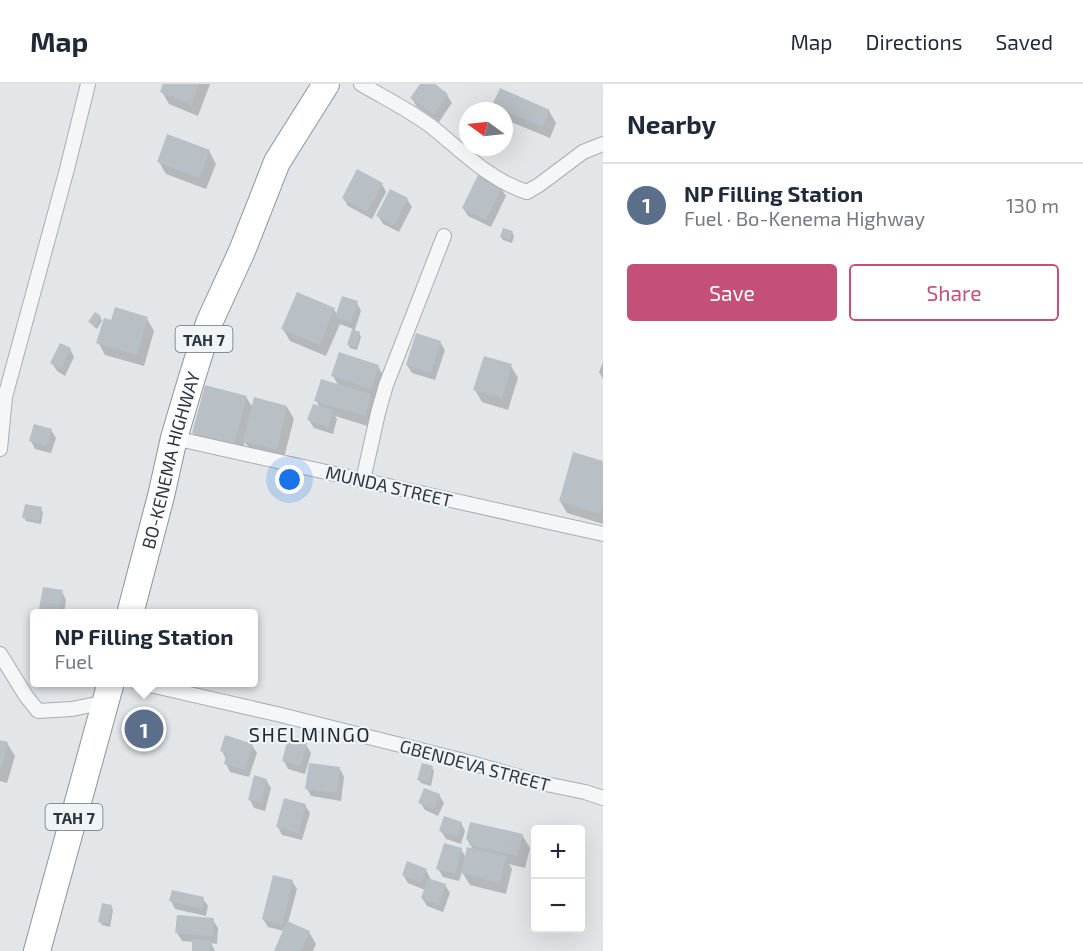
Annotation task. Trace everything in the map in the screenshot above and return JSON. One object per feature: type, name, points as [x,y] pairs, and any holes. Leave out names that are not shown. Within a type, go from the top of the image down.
[{"type":"highway","name":"BO-KENEMA HIGHWAY","points":[[131,609],[174,438],[209,323],[242,251],[277,162],[326,84]]},
{"type":"highway","name":"TAH 7","points":[[37,951],[109,692]]},
{"type":"street","points":[[0,449],[5,397],[88,84]]},
{"type":"street","points":[[361,84],[430,126],[473,162],[510,186],[527,192],[583,152],[603,144]]},
{"type":"street","points":[[363,480],[386,385],[444,236]]},
{"type":"street","name":"MUNDA STREET","points":[[174,438],[603,534]]},
{"type":"street","points":[[0,654],[38,711],[72,709],[109,692]]},
{"type":"street","name":"GBENDEVA STREET","points":[[159,687],[281,715],[603,798]]},
{"type":"building","points":[[163,84],[199,84],[191,104],[160,92]]},
{"type":"building","points":[[420,84],[435,84],[448,94],[434,115],[410,98]]},
{"type":"building","points":[[500,88],[550,110],[543,127],[513,114],[513,102],[493,102]]},
{"type":"building","points":[[167,134],[210,150],[199,178],[157,162]]},
{"type":"building","points":[[357,169],[383,183],[367,212],[342,198]]},
{"type":"building","points":[[478,175],[502,187],[486,220],[462,208]]},
{"type":"building","points":[[390,189],[408,198],[394,225],[376,216]]},
{"type":"building","points":[[503,228],[513,231],[510,240],[500,237]]},
{"type":"building","points":[[297,292],[335,308],[319,345],[281,329]]},
{"type":"building","points":[[342,296],[358,301],[351,322],[335,317]]},
{"type":"building","points":[[115,307],[148,317],[137,355],[96,343],[104,318],[111,320]]},
{"type":"building","points":[[95,312],[101,316],[95,326],[88,322]]},
{"type":"building","points":[[352,329],[360,332],[356,347],[347,345]]},
{"type":"building","points":[[416,333],[441,341],[431,373],[406,365]]},
{"type":"building","points":[[60,343],[71,348],[61,369],[50,363]]},
{"type":"building","points":[[339,352],[379,365],[371,389],[331,376]]},
{"type":"building","points":[[484,356],[512,364],[502,398],[473,390]]},
{"type":"building","points":[[321,379],[371,394],[365,416],[314,401]]},
{"type":"building","points":[[205,385],[247,396],[234,444],[192,433]]},
{"type":"building","points":[[254,397],[287,406],[277,450],[243,441]]},
{"type":"building","points":[[313,404],[334,410],[328,427],[307,420]]},
{"type":"building","points":[[34,424],[52,429],[47,446],[29,441]]},
{"type":"building","points":[[573,452],[603,461],[603,505],[600,514],[559,501]]},
{"type":"building","points":[[25,504],[42,507],[39,521],[22,518]]},
{"type":"building","points":[[43,587],[63,590],[60,609],[39,609]]},
{"type":"building","points":[[225,735],[253,744],[245,770],[224,764],[227,753],[220,751]]},
{"type":"building","points":[[288,738],[307,743],[301,766],[282,761]]},
{"type":"building","points":[[0,740],[8,742],[1,769],[0,769]]},
{"type":"building","points":[[309,763],[340,767],[337,793],[305,789]]},
{"type":"building","points":[[422,763],[433,766],[429,783],[417,780]]},
{"type":"building","points":[[254,775],[267,779],[261,803],[248,800]]},
{"type":"building","points":[[424,788],[440,794],[434,809],[418,803]]},
{"type":"building","points":[[284,798],[306,804],[298,833],[276,827]]},
{"type":"building","points":[[444,816],[462,822],[457,837],[439,831]]},
{"type":"building","points":[[470,822],[523,834],[518,856],[469,845],[470,840],[466,839]]},
{"type":"building","points":[[444,843],[462,848],[455,874],[436,869]]},
{"type":"building","points":[[467,847],[506,856],[500,883],[461,873]]},
{"type":"building","points":[[407,861],[427,869],[421,883],[402,875]]},
{"type":"building","points":[[273,875],[293,880],[282,925],[262,919]]},
{"type":"building","points":[[428,878],[446,884],[439,905],[421,898]]},
{"type":"building","points":[[172,890],[204,897],[202,909],[169,901]]},
{"type":"building","points":[[102,903],[112,905],[108,924],[98,922]]},
{"type":"building","points":[[177,915],[214,918],[213,936],[175,933]]},
{"type":"building","points":[[287,921],[310,931],[301,951],[274,951]]},
{"type":"building","points":[[192,939],[211,940],[210,951],[192,951]]},
{"type":"place","name":"NP Filling Station","points":[[144,729]]},
{"type":"district","name":"SHELMINGO","points":[[310,734]]}]
